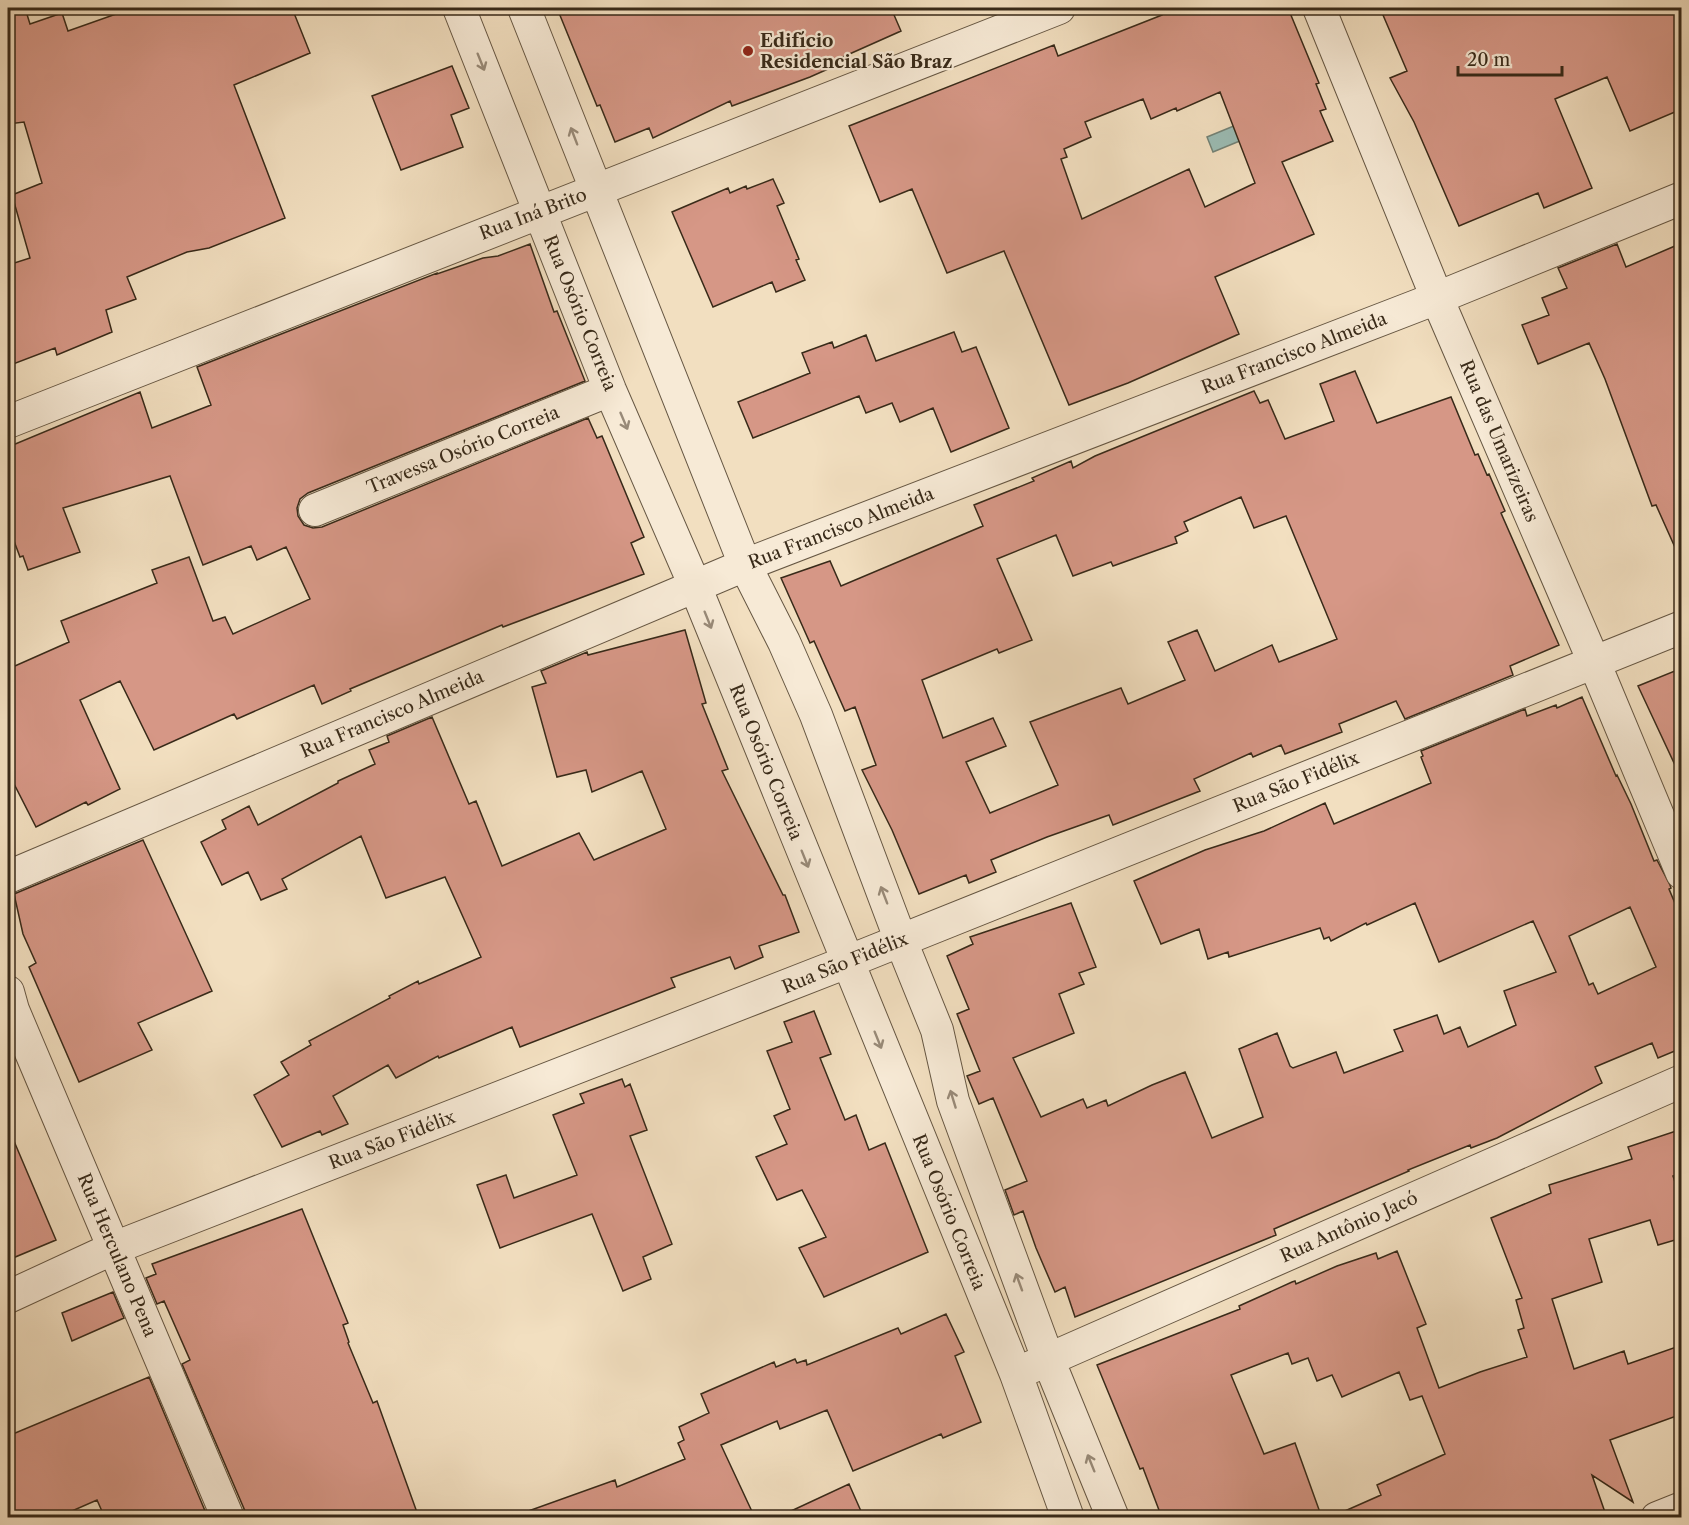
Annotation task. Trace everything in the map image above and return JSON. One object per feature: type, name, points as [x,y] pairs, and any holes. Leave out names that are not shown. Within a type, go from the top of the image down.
[{"type":"street","name":"Rua Osório Correia","points":[[459,8],[610,390],[695,586],[1016,1374],[1068,1518]]},
{"type":"street","points":[[524,8],[745,565],[784,642],[816,715],[937,1030],[953,1101],[1048,1359],[1113,1518]]},
{"type":"street","name":"Rua Iná Brito","points":[[8,422],[1059,8]]},
{"type":"street","name":"Rua das Umarizeiras","points":[[1319,8],[1437,298],[1682,873]]},
{"type":"street","name":"Rua Francisco Almeida","points":[[8,877],[745,565],[1437,298],[1682,198]]},
{"type":"street","name":"Travessa Osório Correia","points":[[315,510],[610,390]]},
{"type":"street","name":"Rua São Fidélix","points":[[8,1297],[114,1248],[901,941],[1682,627]]},
{"type":"street","name":"Rua Herculano Pena","points":[[9,1005],[228,1518]]},
{"type":"street","name":"Rua Antônio Jacó","points":[[1016,1374],[1682,1081]]},
{"type":"street","points":[[1657,1518],[1682,1508]]},
{"type":"water","points":[[1241,123],[1247,138],[1213,152],[1207,137]]},
{"type":"building","points":[[8,8],[25,8],[30,24],[62,13],[68,31],[133,8],[292,8],[310,53],[234,85],[285,218],[209,248],[187,252],[127,277],[136,299],[106,310],[112,332],[57,355],[55,348],[8,366],[8,265],[30,258],[12,195],[42,183],[24,122],[8,124]]},
{"type":"building","points":[[557,8],[891,8],[901,31],[827,64],[828,69],[810,77],[732,106],[730,101],[653,138],[649,128],[615,142],[600,105],[597,106]]},
{"type":"building","points":[[1159,8],[1288,8],[1319,83],[1316,84],[1326,109],[1320,111],[1333,141],[1282,162],[1314,234],[1215,277],[1239,334],[1128,383],[1069,405],[1004,251],[947,273],[912,189],[880,202],[849,126],[1054,45],[1058,56],[1162,15]],"holes":[[[1220,92],[1255,183],[1205,207],[1189,169],[1082,219],[1061,159],[1067,157],[1064,149],[1091,137],[1085,122],[1143,99],[1151,119],[1176,108],[1177,111]]]},
{"type":"building","points":[[1380,8],[1682,8],[1682,109],[1630,131],[1607,77],[1555,99],[1592,188],[1544,208],[1538,193],[1459,226],[1414,122],[1390,78],[1407,71]]},
{"type":"building","points":[[452,66],[469,108],[451,115],[463,147],[401,170],[372,96]]},
{"type":"building","points":[[773,179],[784,203],[777,206],[799,259],[796,260],[805,280],[776,292],[772,282],[713,307],[672,212],[728,188],[730,193]]},
{"type":"building","points":[[1682,243],[1682,563],[1656,505],[1652,506],[1605,379],[1589,343],[1538,364],[1522,325],[1549,315],[1542,298],[1567,288],[1558,268],[1617,244],[1626,267]]},
{"type":"building","points":[[530,244],[554,312],[557,311],[585,381],[308,493],[300,499],[297,508],[298,516],[304,525],[313,528],[322,527],[588,418],[597,438],[602,436],[644,537],[631,543],[644,574],[503,627],[502,625],[350,689],[351,691],[322,704],[314,685],[237,719],[234,714],[154,750],[120,681],[80,700],[120,789],[88,805],[86,802],[36,827],[8,772],[8,669],[69,642],[61,621],[157,583],[152,570],[189,557],[213,621],[225,617],[233,634],[310,599],[286,547],[257,560],[251,546],[203,565],[170,476],[63,508],[80,552],[28,570],[23,556],[20,557],[8,525],[8,447],[140,392],[152,428],[211,405],[197,367],[437,273],[483,258],[498,256]]},
{"type":"building","points":[[954,332],[962,352],[976,347],[1009,428],[951,452],[933,408],[900,422],[892,403],[866,413],[859,396],[753,438],[738,402],[810,373],[802,353],[832,342],[834,348],[866,335],[876,361]]},
{"type":"building","points":[[1355,371],[1377,423],[1451,397],[1475,455],[1478,454],[1487,475],[1489,474],[1505,511],[1501,513],[1559,645],[1510,666],[1513,675],[1405,719],[1396,701],[1339,724],[1342,732],[1285,754],[1281,745],[1253,757],[1251,753],[1194,779],[1200,791],[1113,825],[1109,815],[1047,837],[991,860],[996,872],[969,883],[966,875],[919,894],[892,830],[862,770],[876,765],[855,707],[845,711],[814,641],[810,643],[781,578],[830,561],[841,586],[983,526],[974,505],[1034,481],[1032,478],[1071,461],[1073,468],[1095,456],[1254,391],[1260,403],[1268,400],[1285,439],[1334,421],[1320,384]],"holes":[[[1241,497],[1254,528],[1286,516],[1337,639],[1279,662],[1272,645],[1215,671],[1197,630],[1168,642],[1185,680],[1128,704],[1121,688],[1030,722],[1058,785],[990,813],[966,762],[1006,746],[993,718],[943,738],[922,680],[997,649],[999,653],[1032,640],[997,559],[1056,535],[1073,576],[1111,562],[1113,566],[1177,543],[1175,537],[1188,531],[1184,522]]]},
{"type":"building","points":[[685,630],[706,703],[702,704],[728,769],[722,771],[785,895],[799,932],[759,946],[763,957],[735,969],[730,957],[671,978],[675,987],[520,1047],[512,1027],[439,1058],[438,1056],[396,1078],[388,1065],[333,1096],[348,1124],[322,1135],[320,1131],[282,1147],[254,1095],[289,1075],[281,1062],[311,1045],[309,1041],[390,998],[389,996],[418,981],[419,984],[481,957],[445,877],[386,898],[361,836],[282,879],[287,889],[261,900],[248,872],[222,885],[201,842],[226,829],[222,820],[249,806],[258,825],[338,781],[375,764],[369,750],[389,742],[387,736],[432,717],[469,804],[476,801],[502,866],[579,833],[594,860],[666,829],[642,771],[592,792],[586,770],[557,777],[532,687],[546,683],[541,671],[587,652],[588,655]]},
{"type":"building","points":[[1682,668],[1682,780],[1638,686]]},
{"type":"building","points":[[1582,697],[1616,776],[1631,804],[1654,861],[1657,860],[1670,885],[1669,889],[1682,920],[1682,1048],[1658,1058],[1652,1043],[1595,1067],[1602,1083],[1497,1138],[1471,1148],[1470,1145],[1408,1170],[1274,1229],[1276,1235],[1075,1317],[1065,1287],[1055,1292],[1023,1211],[1014,1215],[1005,1190],[1027,1181],[993,1098],[979,1104],[967,1076],[980,1071],[957,1014],[969,1009],[947,956],[973,944],[970,937],[1071,903],[1096,967],[1079,973],[1084,984],[1059,994],[1074,1033],[1013,1058],[1041,1117],[1083,1099],[1087,1108],[1106,1100],[1108,1106],[1185,1072],[1212,1138],[1263,1117],[1239,1049],[1277,1033],[1290,1066],[1293,1068],[1336,1052],[1344,1073],[1403,1051],[1394,1030],[1437,1015],[1444,1034],[1460,1027],[1468,1047],[1516,1025],[1504,991],[1556,972],[1533,921],[1439,962],[1415,903],[1367,925],[1366,923],[1331,941],[1329,937],[1324,939],[1320,928],[1229,957],[1228,952],[1208,959],[1199,929],[1161,944],[1134,881],[1205,850],[1264,831],[1325,803],[1334,824],[1431,783],[1421,751],[1525,709],[1527,716],[1556,705],[1557,708]],"holes":[[[1630,907],[1656,967],[1598,994],[1593,983],[1589,985],[1569,936]]]},
{"type":"building","points":[[143,840],[212,991],[138,1023],[152,1050],[79,1082],[29,967],[36,963],[23,934],[14,894]]},
{"type":"building","points":[[814,1011],[831,1054],[820,1058],[845,1120],[856,1115],[869,1150],[885,1143],[928,1252],[824,1297],[799,1248],[826,1237],[802,1190],[777,1200],[756,1157],[787,1144],[774,1116],[790,1109],[767,1051],[792,1042],[784,1022]]},
{"type":"building","points":[[622,1079],[625,1087],[630,1084],[647,1130],[630,1136],[672,1244],[643,1257],[651,1279],[623,1291],[592,1214],[500,1248],[477,1185],[506,1175],[514,1198],[577,1175],[553,1115],[584,1103],[580,1094]]},
{"type":"building","points":[[8,1127],[56,1240],[8,1260]]},
{"type":"building","points":[[1682,1129],[1682,1174],[1673,1176],[1682,1202],[1682,1238],[1658,1245],[1650,1220],[1589,1239],[1602,1282],[1552,1299],[1574,1369],[1624,1351],[1628,1364],[1682,1345],[1682,1414],[1610,1440],[1633,1502],[1592,1475],[1607,1518],[1329,1518],[1381,1495],[1377,1485],[1445,1454],[1422,1396],[1410,1400],[1399,1372],[1342,1397],[1332,1375],[1317,1381],[1308,1358],[1292,1364],[1288,1353],[1231,1375],[1264,1454],[1295,1443],[1322,1518],[1162,1518],[1143,1468],[1140,1469],[1097,1365],[1240,1309],[1239,1306],[1292,1282],[1295,1281],[1296,1284],[1337,1266],[1376,1253],[1378,1259],[1397,1251],[1426,1324],[1417,1328],[1439,1388],[1527,1357],[1518,1330],[1524,1328],[1516,1300],[1522,1298],[1491,1218],[1551,1193],[1549,1185],[1632,1159],[1628,1147]]},
{"type":"building","points":[[302,1209],[348,1323],[343,1325],[348,1343],[373,1403],[377,1401],[419,1518],[246,1518],[182,1364],[190,1360],[164,1301],[157,1304],[146,1278],[156,1274],[152,1264]]},
{"type":"building","points":[[113,1292],[124,1318],[72,1341],[62,1313]]},
{"type":"building","points":[[946,1314],[964,1352],[955,1356],[981,1422],[943,1438],[941,1434],[853,1471],[827,1410],[780,1429],[777,1421],[721,1445],[755,1518],[521,1518],[520,1514],[615,1480],[617,1487],[685,1459],[678,1443],[684,1440],[679,1427],[709,1413],[701,1394],[774,1362],[776,1367],[795,1359],[797,1363],[806,1360],[807,1365],[898,1328],[901,1334]]},
{"type":"building","points":[[149,1377],[208,1518],[105,1518],[97,1500],[56,1518],[8,1518],[8,1436]]},
{"type":"building","points":[[849,1484],[864,1518],[776,1518]]},
{"type":"place","name":"Edifício Residencial São Braz","points":[[748,51]]}]
